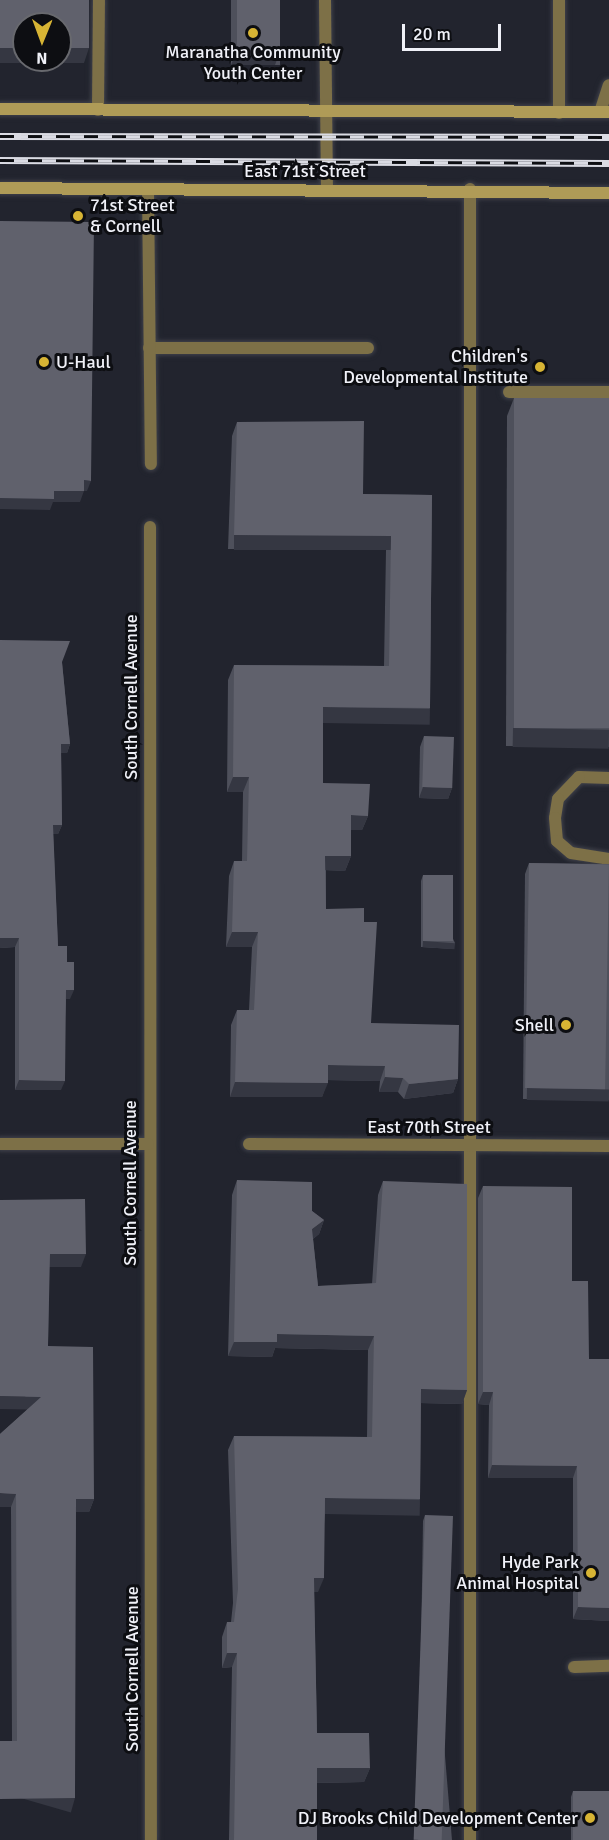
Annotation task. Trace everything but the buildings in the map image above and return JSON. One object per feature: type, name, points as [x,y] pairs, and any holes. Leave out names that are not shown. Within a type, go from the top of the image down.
[{"type":"main road","points":[[0,109],[604,112]]},
{"type":"main road","name":"East 71st Street","points":[[0,188],[470,189],[609,193]]},
{"type":"street","points":[[98,110],[99,0]]},
{"type":"street","points":[[326,0],[327,190]]},
{"type":"street","points":[[559,0],[559,113]]},
{"type":"street","points":[[604,112],[609,85]]},
{"type":"street","points":[[148,189],[151,464]]},
{"type":"street","points":[[470,189],[471,1840]]},
{"type":"street","points":[[149,348],[368,348]]},
{"type":"street","points":[[509,392],[609,392]]},
{"type":"street","name":"South Cornell Avenue","points":[[150,526],[148,1144],[151,1840]]},
{"type":"street","points":[[609,778],[579,777],[558,799],[555,818],[557,841],[571,853],[609,859]]},
{"type":"street","points":[[0,1144],[148,1144]]},
{"type":"street","name":"East 70th Street","points":[[249,1144],[609,1146]]},
{"type":"street","points":[[574,1667],[609,1666]]},
{"type":"railway","points":[[0,136],[609,137]]},
{"type":"railway","points":[[0,160],[609,163]]},
{"type":"place","name":"Maranatha Community Youth Center","points":[[253,33]]},
{"type":"place","name":"71st Street & Cornell","points":[[78,216]]},
{"type":"place","name":"U-Haul","points":[[44,362]]},
{"type":"place","name":"Children's Developmental Institute","points":[[540,367]]},
{"type":"place","name":"Shell","points":[[566,1025]]},
{"type":"place","name":"Hyde Park Animal Hospital","points":[[591,1573]]},
{"type":"place","name":"DJ Brooks Child Development Center","points":[[590,1818]]}]
